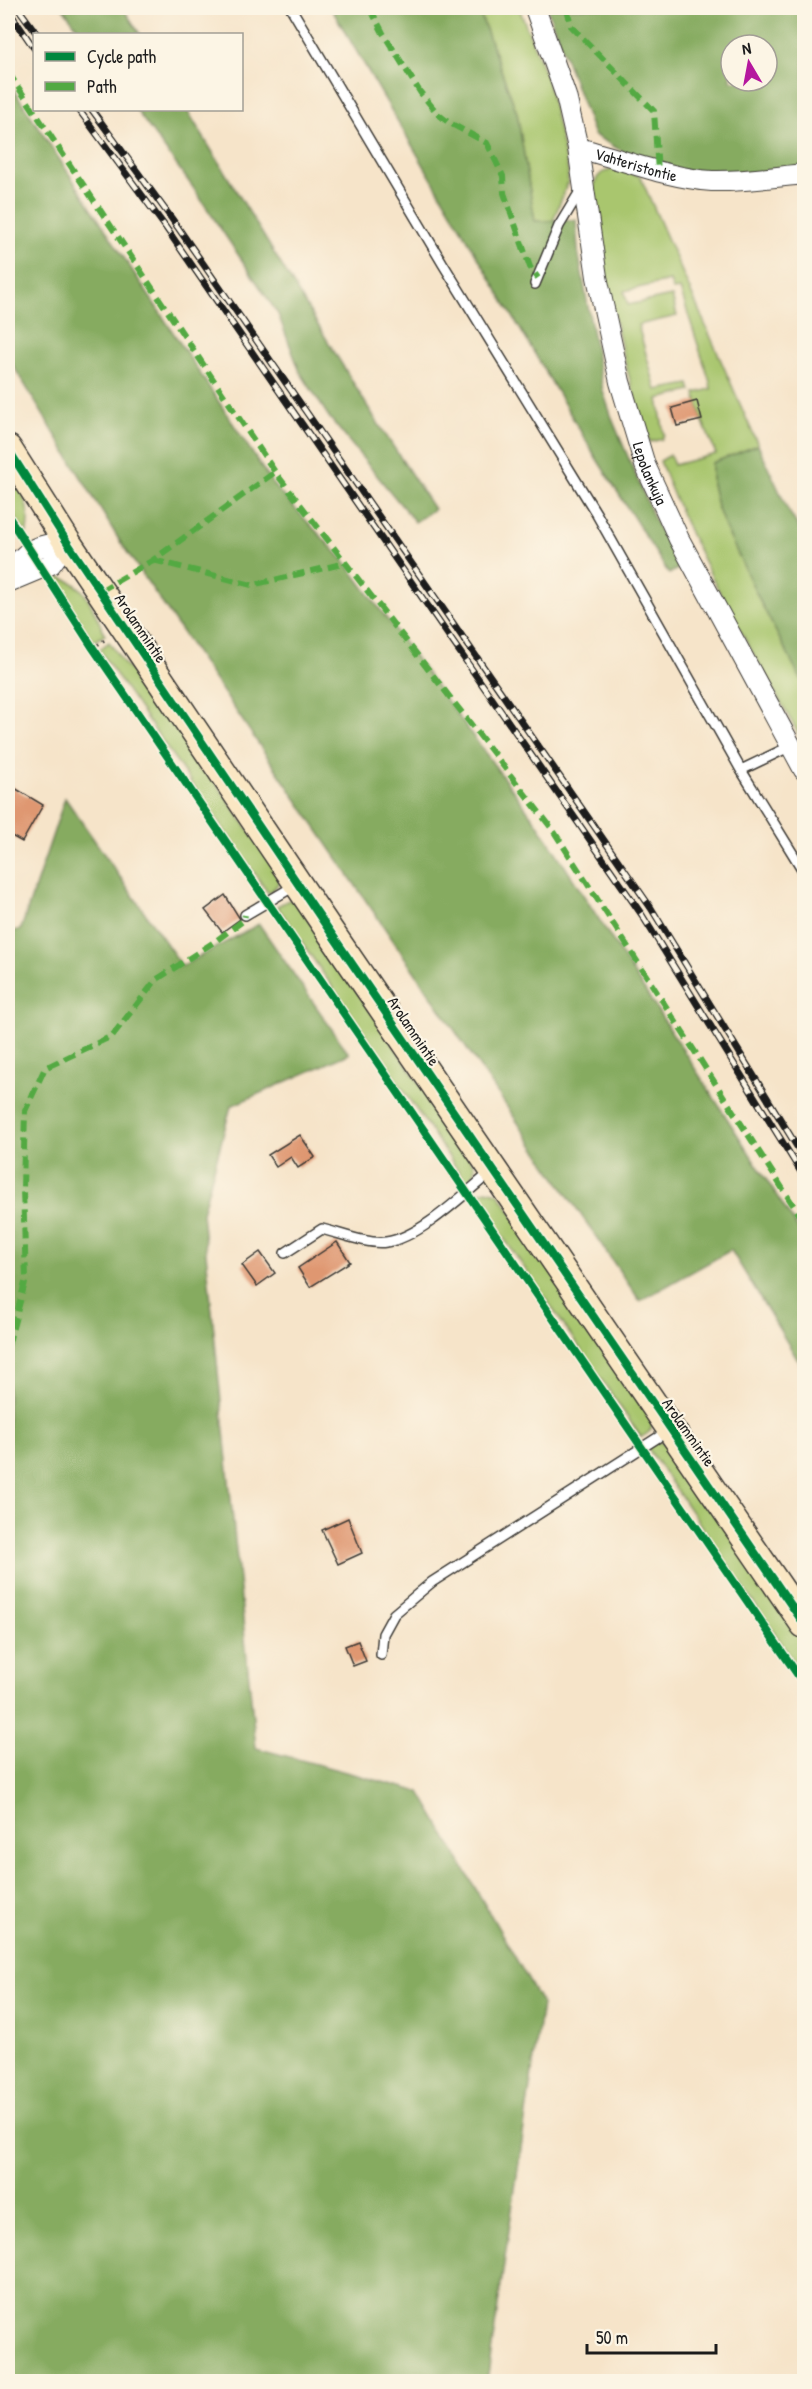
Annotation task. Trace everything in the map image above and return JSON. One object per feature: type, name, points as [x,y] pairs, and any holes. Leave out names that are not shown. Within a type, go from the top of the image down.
[{"type":"street","name":"Vahteristontie","points":[[535,8],[566,96],[578,148],[658,172],[712,181],[739,181],[804,174]]},
{"type":"street","name":"Lepolankuja","points":[[578,148],[597,278],[620,382],[645,465],[679,539],[804,770]]},
{"type":"street","name":"Arolammintie","points":[[8,449],[67,542],[298,884],[804,1624]]},
{"type":"street","points":[[8,576],[22,556],[29,551],[40,545],[67,542]]},
{"type":"street","points":[[8,582],[51,564],[67,542]]},
{"type":"lane","points":[[291,8],[449,274],[596,513],[741,770],[804,872]]},
{"type":"lane","points":[[535,284],[559,226],[583,186]]},
{"type":"lane","points":[[741,770],[791,746]]},
{"type":"lane","points":[[245,915],[298,884]]},
{"type":"lane","points":[[285,1253],[322,1229],[386,1243],[401,1238],[428,1223],[493,1170]]},
{"type":"lane","points":[[381,1655],[383,1634],[394,1614],[432,1582],[670,1429]]},
{"type":"path","points":[[93,648],[108,637]]},
{"type":"path","points":[[86,638],[99,657]]},
{"type":"green space","points":[[63,8],[123,8],[139,33],[81,33]]},
{"type":"green space","points":[[331,8],[478,8],[517,113],[535,221],[576,220],[578,251],[603,391],[613,421],[655,521],[679,568],[669,574],[595,456]]},
{"type":"green space","points":[[478,8],[519,8],[547,79],[568,170],[568,182],[553,221],[535,222],[517,113]]},
{"type":"green space","points":[[547,8],[804,8],[804,168],[723,174],[703,173],[663,167],[624,152],[594,135]]},
{"type":"green space","points":[[8,81],[274,486],[346,563],[539,826],[804,1238],[804,1370],[731,1250],[640,1301],[121,543],[8,357]]},
{"type":"green space","points":[[137,111],[188,111],[374,417],[434,509],[415,522],[329,417],[300,372],[278,314],[192,186]]},
{"type":"green space","points":[[615,169],[640,176],[758,445],[712,463],[712,484],[725,527],[804,685],[804,744],[708,570],[660,461],[670,455],[674,465],[716,454],[702,420],[695,393],[711,389],[710,382],[680,289],[673,290],[670,281],[624,291],[628,305],[672,296],[677,316],[638,325],[656,390],[689,384],[691,391],[658,399],[664,434],[662,439],[650,442],[639,411],[614,318],[594,190],[595,181],[600,175]]},
{"type":"green space","points":[[758,445],[788,510],[804,536],[804,685],[725,527],[712,484],[712,463]]},
{"type":"green space","points":[[8,468],[25,500],[28,516],[26,535],[8,506]]},
{"type":"green space","points":[[50,576],[72,582],[80,588],[91,604],[105,635],[93,642]]},
{"type":"green space","points":[[109,642],[125,665],[154,693],[281,877],[268,893],[99,650]]},
{"type":"green space","points":[[65,798],[182,966],[259,924],[349,1054],[231,1106],[202,1213],[256,1748],[420,1792],[542,2004],[487,2381],[8,2381],[8,933],[21,929]]},
{"type":"green space","points":[[291,899],[297,902],[475,1166],[473,1176],[466,1182],[277,906]]},
{"type":"green space","points":[[486,1190],[498,1193],[653,1418],[647,1434],[641,1437],[474,1195]]},
{"type":"green space","points":[[657,1442],[666,1443],[673,1449],[804,1640],[804,1676],[647,1447]]},
{"type":"building","points":[[697,401],[702,420],[677,426],[672,408]]},
{"type":"building","points":[[8,784],[43,805],[22,842],[8,834]]},
{"type":"building","points":[[225,895],[240,919],[222,932],[205,910]]},
{"type":"building","points":[[300,1135],[315,1157],[298,1168],[291,1157],[276,1167],[268,1155]]},
{"type":"building","points":[[337,1242],[350,1262],[310,1287],[298,1268]]},
{"type":"building","points":[[260,1252],[275,1273],[257,1286],[242,1265]]},
{"type":"building","points":[[348,1518],[362,1553],[338,1564],[322,1530]]},
{"type":"building","points":[[358,1641],[366,1661],[353,1666],[345,1646]]},
{"type":"railway","points":[[18,8],[36,33]]},
{"type":"railway","points":[[8,10],[33,47]]},
{"type":"railway","points":[[80,111],[164,225],[642,915],[804,1177]]},
{"type":"railway","points":[[93,111],[172,219],[651,908],[804,1158]]},
{"type":"marked path","points":[[370,8],[420,92],[438,114],[487,143],[503,176],[504,193],[530,267],[538,278]]},
{"type":"marked path","points":[[567,8],[571,26],[654,111],[658,172]]},
{"type":"marked path","points":[[8,72],[33,109]]},
{"type":"marked path","points":[[34,111],[275,472],[553,830],[804,1222]]},
{"type":"marked path","points":[[100,591],[153,560],[275,472]]},
{"type":"marked path","points":[[153,560],[252,585],[346,563]]},
{"type":"marked path","points":[[8,1346],[26,1279],[23,1189],[25,1111],[45,1068],[112,1036],[156,980],[217,940],[244,920],[245,915]]},
{"type":"cycle path","points":[[8,449],[67,542],[329,930],[804,1624]]},
{"type":"cycle path","points":[[8,516],[93,648],[804,1684]]}]
